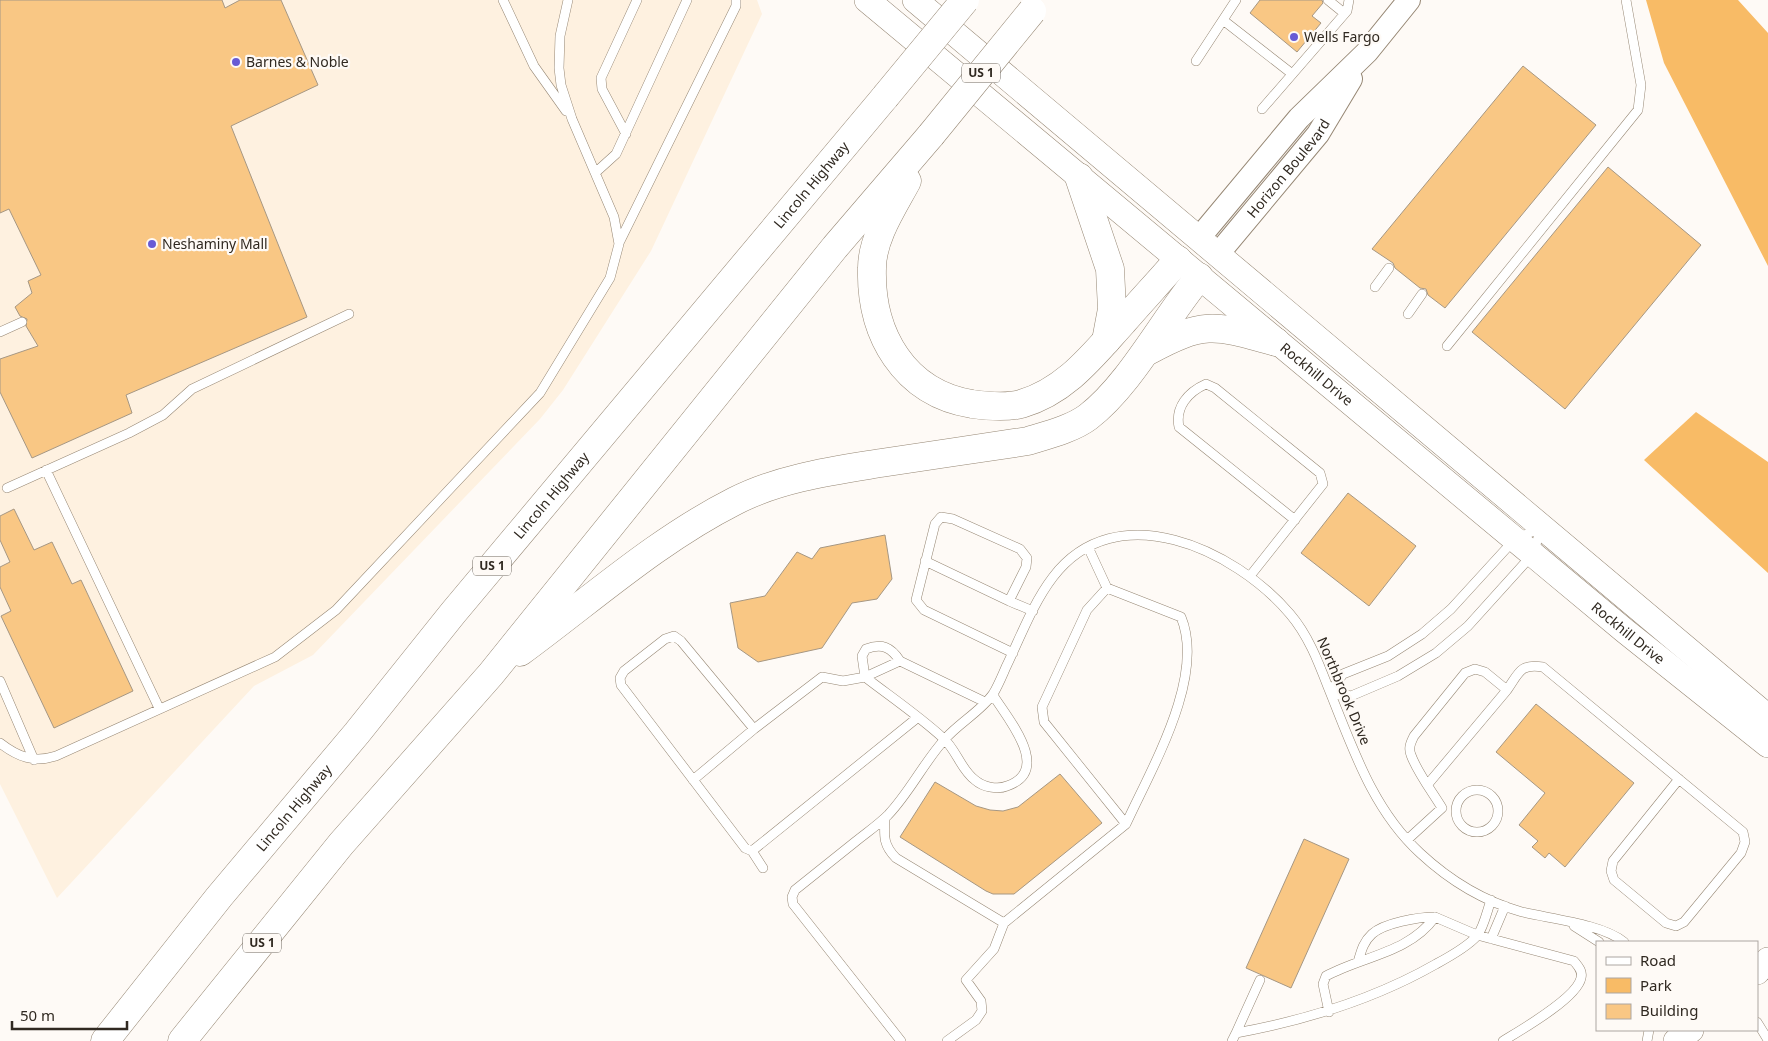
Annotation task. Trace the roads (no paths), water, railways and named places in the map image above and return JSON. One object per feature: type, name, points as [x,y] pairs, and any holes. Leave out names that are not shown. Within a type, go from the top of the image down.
[{"type":"highway","name":"Lincoln Highway","points":[[105,1041],[219,897],[357,733],[453,613],[965,0]]},
{"type":"highway","name":"US 1","points":[[182,1041],[341,844],[491,674],[836,247],[931,135],[1037,5]]},
{"type":"highway","points":[[931,135],[884,223],[872,267],[879,319],[891,350],[901,366],[940,397],[962,402],[999,406],[1021,404],[1060,384],[1079,371],[1178,260]]},
{"type":"highway","points":[[1079,177],[1110,269],[1112,309],[1106,341]]},
{"type":"highway","points":[[491,674],[673,537],[736,500],[780,484],[822,473],[1028,441],[1054,433],[1087,418],[1108,398],[1144,353],[1177,305],[1200,278]]},
{"type":"highway","points":[[1144,353],[1177,335],[1206,328],[1235,330],[1276,342]]},
{"type":"main road","name":"Rockhill Drive","points":[[867,0],[1276,342],[1768,745]]},
{"type":"main road","name":"Rockhill Drive","points":[[915,0],[1768,717]]},
{"type":"main road","name":"Horizon Boulevard","points":[[1178,260],[1199,238]]},
{"type":"main road","name":"Horizon Boulevard","points":[[1200,278],[1218,254]]},
{"type":"main road","points":[[1758,971],[1768,960]]},
{"type":"main road","points":[[1676,1041],[1696,1032]]},
{"type":"street","name":"Horizon Boulevard","points":[[1199,238],[1299,118],[1367,52],[1409,0]]},
{"type":"street","name":"Horizon Boulevard","points":[[1218,254],[1318,134],[1367,52]]},
{"type":"lane","points":[[503,0],[534,66],[572,119]]},
{"type":"lane","points":[[568,0],[560,36],[559,68],[561,85],[572,119],[614,217],[619,244]]},
{"type":"lane","points":[[626,134],[602,88],[601,78],[637,0]]},
{"type":"lane","points":[[595,173],[616,154],[687,0]]},
{"type":"lane","points":[[0,743],[12,753],[34,760],[56,756],[275,657],[336,610],[540,393],[610,278],[619,244],[736,6],[736,0]]},
{"type":"lane","points":[[1196,61],[1236,0]]},
{"type":"lane","points":[[1328,0],[1344,13]]},
{"type":"lane","points":[[1262,109],[1344,13],[1349,0]]},
{"type":"lane","points":[[1447,346],[1638,110],[1642,85],[1626,0]]},
{"type":"lane","points":[[1223,20],[1291,73]]},
{"type":"lane","points":[[1375,287],[1389,268]]},
{"type":"lane","points":[[1408,314],[1422,294]]},
{"type":"lane","points":[[7,488],[129,433],[164,415],[192,389],[349,314]]},
{"type":"lane","points":[[0,332],[22,322]]},
{"type":"lane","points":[[1250,576],[1295,520],[1323,484],[1320,474],[1215,388],[1206,384],[1195,389],[1179,408],[1177,418],[1180,427],[1295,520]]},
{"type":"lane","points":[[46,470],[159,708]]},
{"type":"lane","points":[[1009,600],[1026,567],[1027,558],[1020,549],[953,519],[940,517],[935,524],[916,600],[924,610],[1013,653]]},
{"type":"lane","points":[[1541,528],[1524,547],[1437,622],[1388,656],[1343,674],[1330,692],[1351,696],[1398,676],[1430,657],[1468,626],[1524,547],[1541,528]]},
{"type":"lane","name":"Northbrook Drive","points":[[993,695],[1043,592],[1057,572],[1074,555],[1100,541],[1125,535],[1160,537],[1207,552],[1250,576],[1281,604],[1295,620],[1315,654],[1371,789],[1384,812],[1407,840],[1448,876],[1490,900],[1505,906],[1606,931],[1622,941]]},
{"type":"lane","points":[[947,1041],[976,1020],[982,1011],[981,1001],[966,980],[994,949],[1004,922],[1126,824],[1179,709],[1188,644],[1181,617],[1107,588],[1088,547]]},
{"type":"lane","points":[[925,561],[1033,611]]},
{"type":"lane","points":[[1107,588],[1087,610],[1042,707],[1044,722],[1126,824]]},
{"type":"lane","points":[[754,729],[681,641],[674,636],[666,639],[624,671],[620,678],[621,685],[745,848],[752,851],[763,868]]},
{"type":"lane","points":[[901,1041],[794,904],[792,897],[795,890],[885,818],[903,797],[944,739],[993,695],[1025,746],[1029,760],[1025,770],[1017,780],[1007,786],[996,788],[981,784],[973,779],[944,739],[865,677],[862,656],[866,649],[876,646],[886,647],[893,651],[900,661],[985,702]]},
{"type":"lane","points":[[693,780],[754,729],[822,677],[843,681],[865,677],[900,661]]},
{"type":"lane","points":[[1428,784],[1507,690],[1523,668],[1532,665],[1543,667],[1679,779],[1743,832],[1746,842],[1735,860],[1684,922],[1676,926],[1666,923],[1614,880],[1611,871],[1613,861],[1679,779]]},
{"type":"lane","points":[[1456,815],[1456,804],[1463,796],[1473,790],[1484,790],[1490,794],[1497,808],[1496,819],[1492,828],[1483,833],[1468,831],[1459,823],[1456,815],[1442,808],[1411,755],[1410,744],[1465,673],[1475,668],[1485,672],[1507,690]]},
{"type":"lane","points":[[0,681],[34,760]]},
{"type":"lane","points":[[752,851],[918,718]]},
{"type":"lane","points":[[1407,840],[1442,808]]},
{"type":"lane","points":[[885,818],[884,841],[888,850],[896,858],[1004,922]]},
{"type":"lane","points":[[1234,1037],[1330,1012],[1405,982],[1449,957],[1477,935],[1490,900]]},
{"type":"lane","points":[[1491,939],[1505,906]]},
{"type":"lane","points":[[1358,962],[1363,945],[1372,933],[1414,917],[1435,917],[1477,935],[1574,961],[1580,969],[1582,977],[1578,987],[1548,1013],[1503,1041]]},
{"type":"lane","points":[[1330,1012],[1323,984],[1326,976],[1411,941],[1425,931],[1435,917]]},
{"type":"lane","name":"Northbrook Drive","points":[[1570,923],[1597,941]]},
{"type":"lane","points":[[1234,1037],[1260,980]]},
{"type":"lane","points":[[1758,1024],[1768,1040]]},
{"type":"place","name":"Wells Fargo","points":[[1294,37]]},
{"type":"place","name":"Barnes & Noble","points":[[236,62]]},
{"type":"place","name":"Neshaminy Mall","points":[[152,244]]}]
